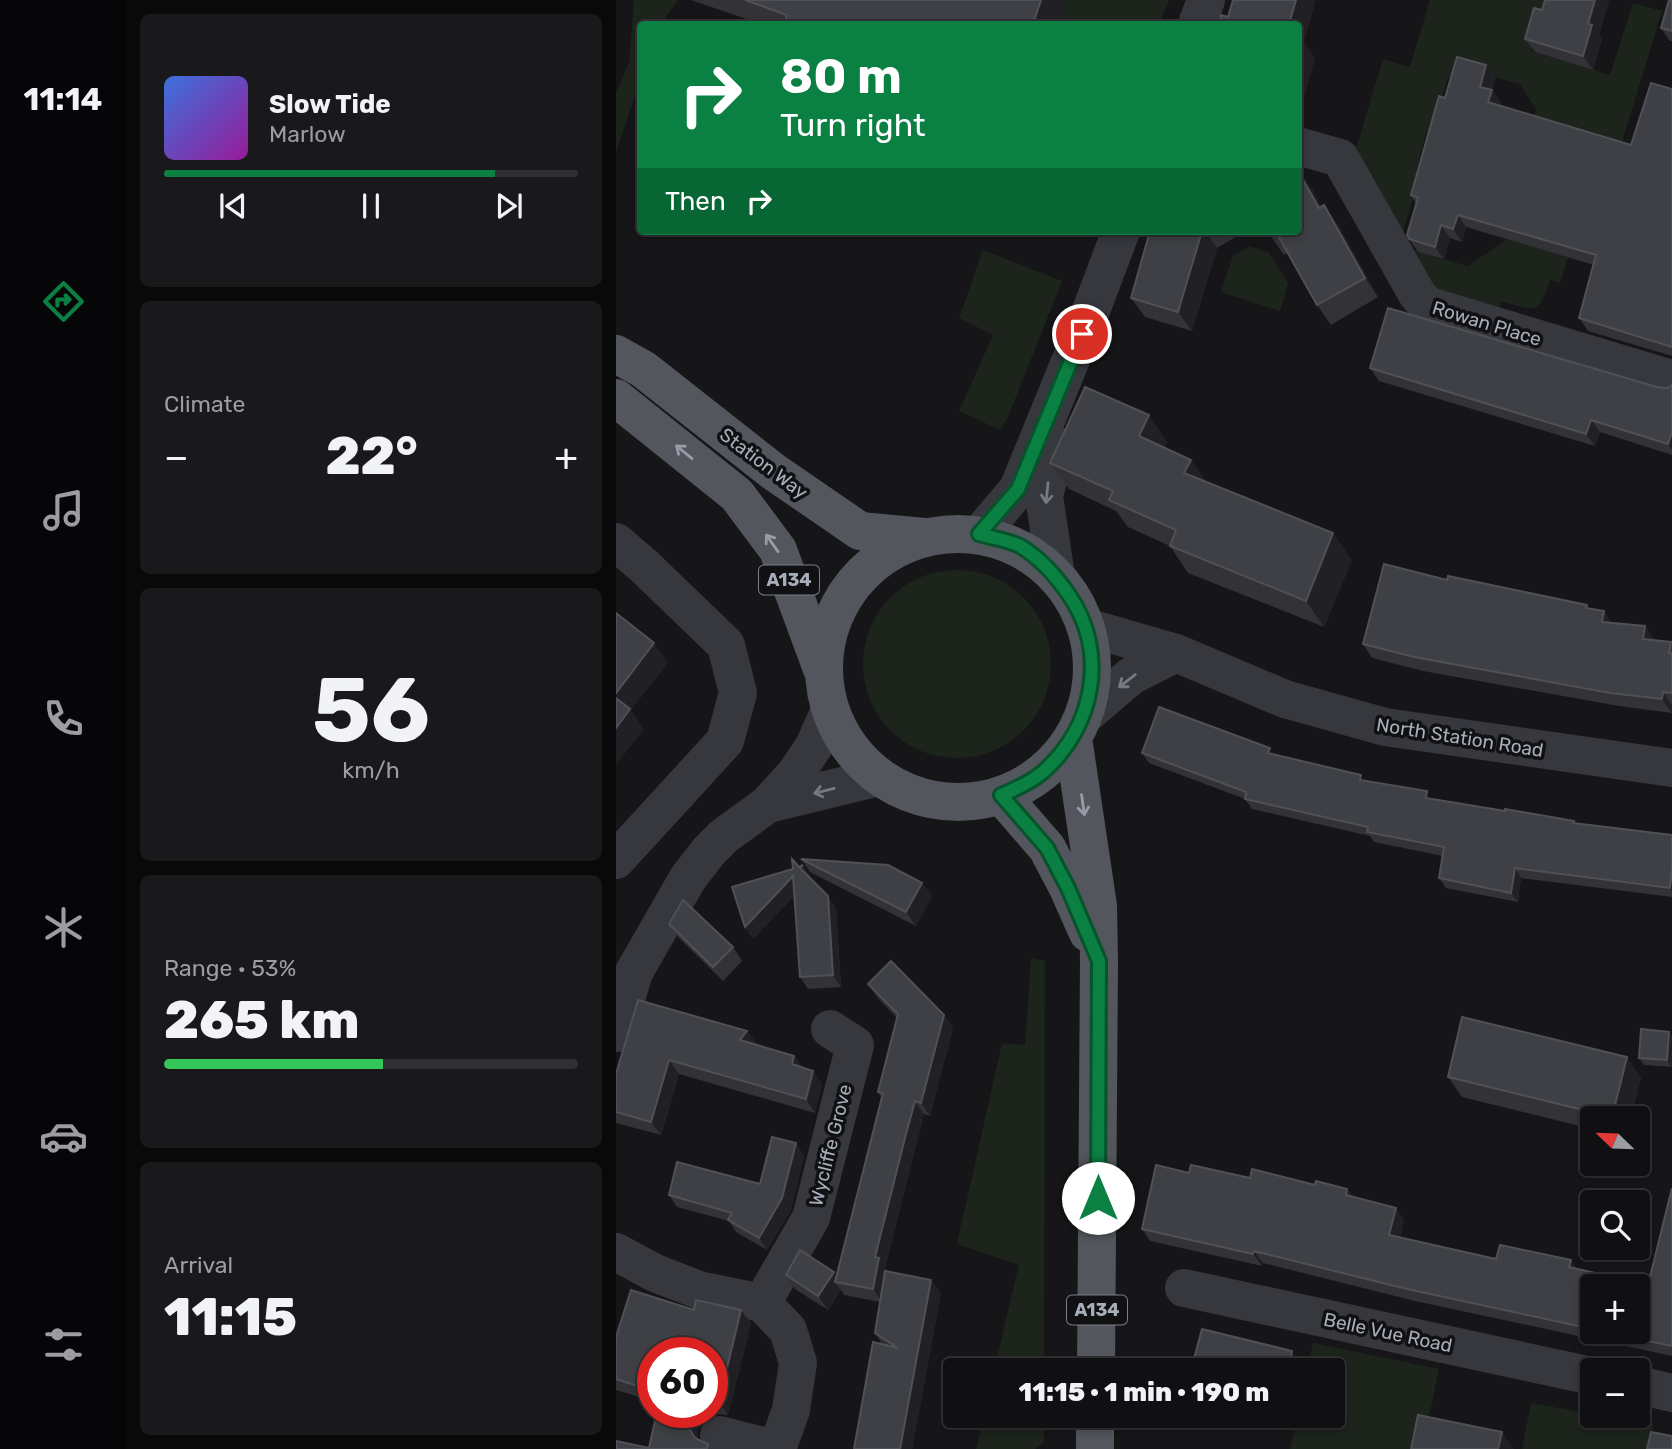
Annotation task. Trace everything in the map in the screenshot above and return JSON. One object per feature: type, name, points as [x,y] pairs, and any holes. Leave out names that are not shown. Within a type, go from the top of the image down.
[{"type":"main road","name":"Station Way","points":[[616,355],[643,369],[774,472],[860,531],[926,537]]},
{"type":"main road","name":"A134","points":[[616,398],[737,495],[778,550],[827,692],[848,745],[862,763],[894,786],[931,801],[954,803],[979,801],[1024,785],[1059,757],[1078,728],[1092,674],[1092,660],[1080,612],[1056,576],[1018,545],[979,534],[949,533],[926,537],[896,548],[872,565],[855,582],[841,601],[827,637],[827,692]]},
{"type":"main road","name":"A134","points":[[1078,728],[1098,906],[1096,1358]]},
{"type":"main road","name":"A134","points":[[1001,795],[1047,848],[1068,888],[1099,961]]},
{"type":"main road","points":[[1095,1428],[1095,1449]]},
{"type":"street","points":[[1198,21],[1206,0]]},
{"type":"street","name":"Rowan Place","points":[[1302,147],[1340,158],[1417,294],[1426,305],[1672,379]]},
{"type":"street","points":[[979,534],[1018,489],[1119,235]]},
{"type":"street","points":[[1056,576],[1044,496],[1092,308]]},
{"type":"street","points":[[616,542],[645,566],[726,645],[738,693],[725,741],[616,860]]},
{"type":"street","name":"North Station Road","points":[[1086,628],[1176,653],[1285,699],[1385,727],[1672,768]]},
{"type":"street","points":[[1078,728],[1131,676],[1176,653]]},
{"type":"street","points":[[616,1033],[625,969],[709,851],[724,836],[768,804],[796,773],[814,746],[827,692]]},
{"type":"street","points":[[768,804],[879,777]]},
{"type":"street","name":"Wycliffe Grove","points":[[762,1303],[811,1218],[852,1058],[855,1045],[830,1030]]},
{"type":"street","points":[[616,1252],[655,1273],[699,1290],[762,1303],[788,1330],[798,1363],[791,1410],[776,1449],[719,1435]]},
{"type":"street","name":"Belle Vue Road","points":[[1184,1288],[1580,1373]]},
{"type":"street","points":[[1650,1388],[1672,1393]]},
{"type":"shaded area","points":[[634,0],[678,0],[663,21],[637,21],[637,91],[616,152],[616,93],[629,62]]},
{"type":"shaded area","points":[[1066,0],[1169,0],[1160,21],[1059,21]]},
{"type":"shaded area","points":[[1430,0],[1546,0],[1531,51],[1610,75],[1633,3],[1662,11],[1619,152],[1532,125],[1536,109],[1520,84],[1460,68],[1447,79],[1433,129],[1426,132],[1416,172],[1420,177],[1402,234],[1410,248],[1415,251],[1468,266],[1507,239],[1568,257],[1560,283],[1550,280],[1542,300],[1533,308],[1501,301],[1497,312],[1430,289],[1358,162],[1356,149],[1383,59],[1410,67]]},
{"type":"shaded area","points":[[1250,246],[1269,253],[1288,283],[1280,311],[1221,292],[1233,256]]},
{"type":"shaded area","points":[[983,250],[1062,281],[1008,417],[1000,430],[959,411],[993,335],[959,318]]},
{"type":"shaded area","points":[[957,570],[993,577],[1024,597],[1044,628],[1051,664],[1044,700],[1024,731],[993,751],[957,758],[921,751],[890,731],[870,700],[863,664],[870,628],[890,597],[921,577]]},
{"type":"shaded area","points":[[1031,958],[1045,961],[1044,1358],[997,1358],[1019,1265],[957,1244],[1002,1043],[1025,1045]]},
{"type":"shaded area","points":[[1313,1343],[1439,1369],[1422,1449],[1290,1449],[1295,1428],[1345,1428],[1345,1358],[1310,1358]]},
{"type":"shaded area","points":[[1531,1403],[1580,1412],[1580,1428],[1650,1428],[1650,1423],[1654,1424],[1649,1449],[1522,1449]]},
{"type":"shaded area","points":[[981,1428],[1044,1428],[1044,1442],[1035,1449],[976,1449]]},
{"type":"building","points":[[745,0],[1041,0],[1034,21],[785,21],[787,15]]},
{"type":"building","points":[[1233,0],[1296,0],[1290,21],[1220,21],[1221,15],[1228,17]]},
{"type":"building","points":[[1545,0],[1595,0],[1588,24],[1592,25],[1583,56],[1525,39],[1534,8],[1542,10]]},
{"type":"building","points":[[1669,0],[1672,0],[1672,31],[1661,28]]},
{"type":"building","points":[[1457,57],[1486,65],[1480,87],[1492,90],[1488,102],[1631,145],[1651,83],[1672,89],[1672,347],[1579,318],[1596,255],[1458,215],[1453,229],[1441,225],[1435,247],[1409,239],[1407,235],[1418,198],[1411,195],[1439,96],[1445,98]]},
{"type":"building","points":[[1302,178],[1319,208],[1324,205],[1365,278],[1317,305],[1278,235],[1302,235]]},
{"type":"building","points":[[1149,235],[1201,235],[1178,312],[1131,298]]},
{"type":"building","points":[[1388,308],[1657,387],[1667,388],[1672,385],[1672,432],[1668,444],[1591,420],[1586,434],[1370,368]]},
{"type":"building","points":[[1085,387],[1149,415],[1139,436],[1191,460],[1184,473],[1333,533],[1306,601],[1170,546],[1176,530],[1109,500],[1113,491],[1050,463]]},
{"type":"building","points":[[1384,564],[1447,580],[1448,576],[1587,605],[1586,608],[1604,611],[1602,622],[1645,626],[1643,639],[1671,642],[1669,653],[1672,653],[1672,693],[1663,692],[1662,699],[1610,693],[1414,657],[1363,644]]},
{"type":"building","points":[[616,613],[654,643],[616,693]]},
{"type":"building","points":[[616,698],[630,709],[616,728]]},
{"type":"building","points":[[1159,707],[1270,748],[1268,753],[1361,775],[1360,780],[1427,791],[1426,798],[1505,809],[1574,821],[1573,823],[1672,835],[1670,888],[1515,868],[1511,893],[1439,878],[1444,847],[1367,832],[1368,827],[1245,799],[1246,792],[1142,753]]},
{"type":"building","points":[[792,859],[799,867],[803,865],[800,868],[828,896],[833,975],[800,977],[793,876],[745,927],[732,887],[793,869]]},
{"type":"building","points":[[801,859],[888,865],[922,883],[906,912]]},
{"type":"building","points":[[683,900],[733,947],[713,967],[669,924]]},
{"type":"building","points":[[891,961],[944,1015],[921,1103],[915,1101],[905,1138],[875,1257],[879,1258],[873,1289],[835,1282],[883,1093],[878,1092],[898,1014],[868,984]]},
{"type":"building","points":[[638,1000],[747,1031],[740,1040],[794,1056],[792,1064],[813,1071],[806,1099],[669,1060],[651,1122],[616,1112],[616,1074]]},
{"type":"building","points":[[1462,1017],[1627,1057],[1615,1106],[1580,1106],[1580,1109],[1448,1077]]},
{"type":"building","points":[[1641,1029],[1669,1032],[1667,1060],[1639,1058]]},
{"type":"building","points":[[772,1137],[796,1143],[782,1198],[759,1238],[728,1220],[732,1213],[669,1195],[677,1162],[760,1184]]},
{"type":"building","points":[[1156,1165],[1189,1173],[1191,1165],[1250,1178],[1252,1169],[1315,1185],[1316,1181],[1347,1189],[1346,1195],[1396,1208],[1389,1235],[1496,1259],[1500,1245],[1571,1260],[1569,1267],[1600,1274],[1580,1274],[1580,1326],[1407,1289],[1254,1251],[1253,1254],[1142,1229]]},
{"type":"building","points":[[1672,1188],[1672,1346],[1650,1341],[1650,1277]]},
{"type":"building","points":[[800,1250],[834,1272],[818,1296],[786,1275]]},
{"type":"building","points":[[885,1271],[931,1280],[900,1449],[854,1449],[873,1342],[898,1348],[875,1333]]},
{"type":"building","points":[[631,1290],[694,1310],[696,1300],[741,1310],[728,1364],[728,1337],[637,1337],[637,1386],[616,1379],[616,1337]]},
{"type":"building","points":[[1202,1329],[1292,1351],[1291,1358],[1194,1358]]},
{"type":"building","points":[[1418,1415],[1502,1432],[1498,1449],[1411,1449]]},
{"type":"building","points":[[653,1428],[689,1428],[695,1438],[708,1444],[707,1449],[616,1449],[616,1441],[649,1448]]},
{"type":"building","points":[[1651,1432],[1672,1436],[1672,1449],[1647,1449]]},
{"type":"route","points":[[1082,334],[1018,489],[979,534],[1018,545],[1056,576],[1080,612],[1092,660],[1092,674],[1083,717],[1073,738],[1059,757],[1042,773],[1001,795],[1047,848],[1068,888],[1099,961],[1098,1198]]}]
